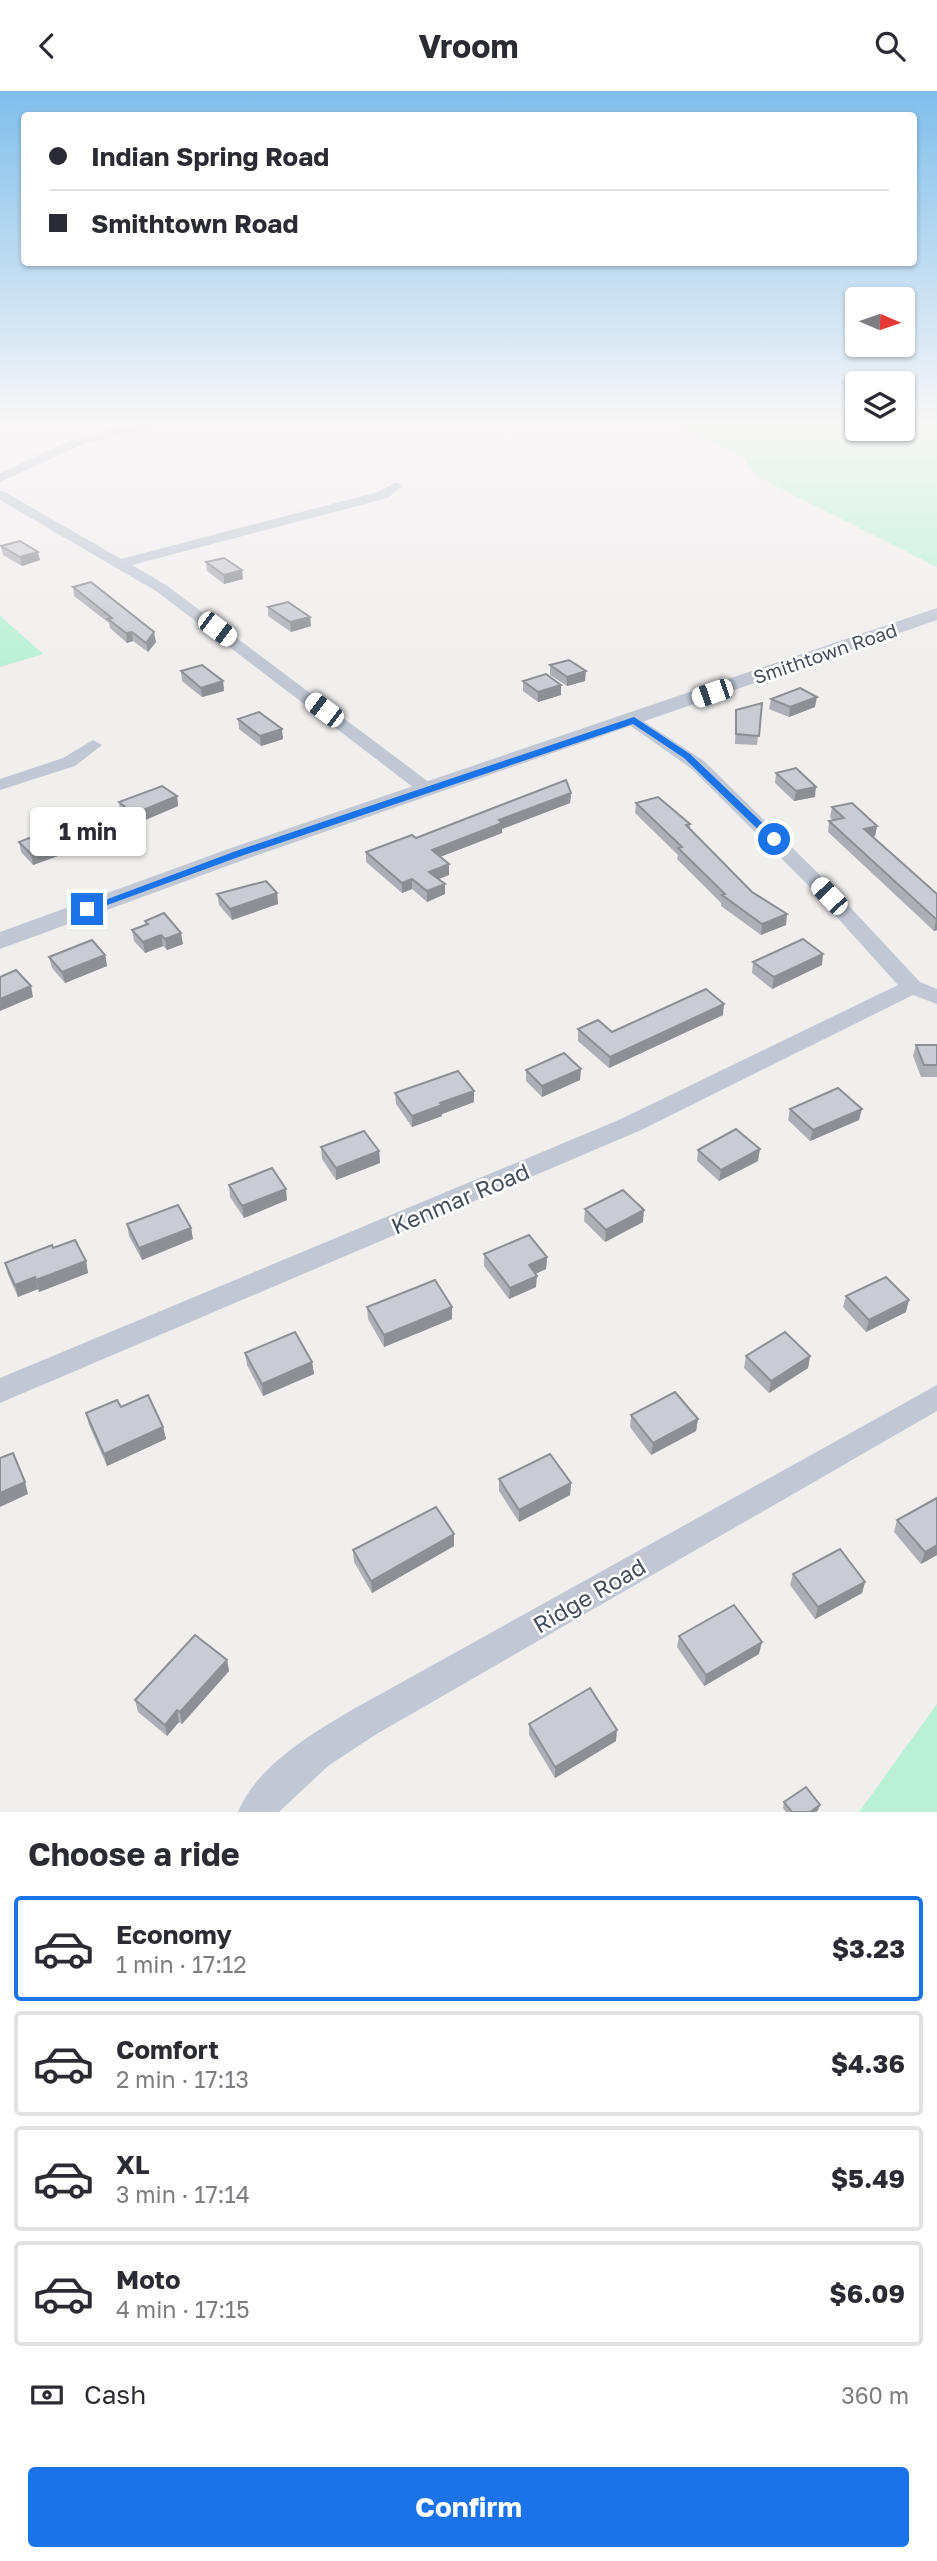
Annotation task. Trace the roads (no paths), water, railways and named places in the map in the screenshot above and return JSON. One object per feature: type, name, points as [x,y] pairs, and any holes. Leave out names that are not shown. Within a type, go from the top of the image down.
[{"type":"street","points":[[11,501],[168,593],[428,790]]},
{"type":"street","points":[[120,564],[359,501]]},
{"type":"street","name":"Smithtown Road","points":[[0,941],[240,853],[937,614]]},
{"type":"street","points":[[634,720],[698,765],[813,879],[912,987],[937,997]]},
{"type":"street","points":[[0,785],[69,762],[93,745]]},
{"type":"street","name":"Kenmar Road","points":[[0,1391],[630,1125],[912,987]]},
{"type":"street","name":"Ridge Road","points":[[256,1812],[292,1773],[376,1714],[436,1683],[937,1397]]}]
